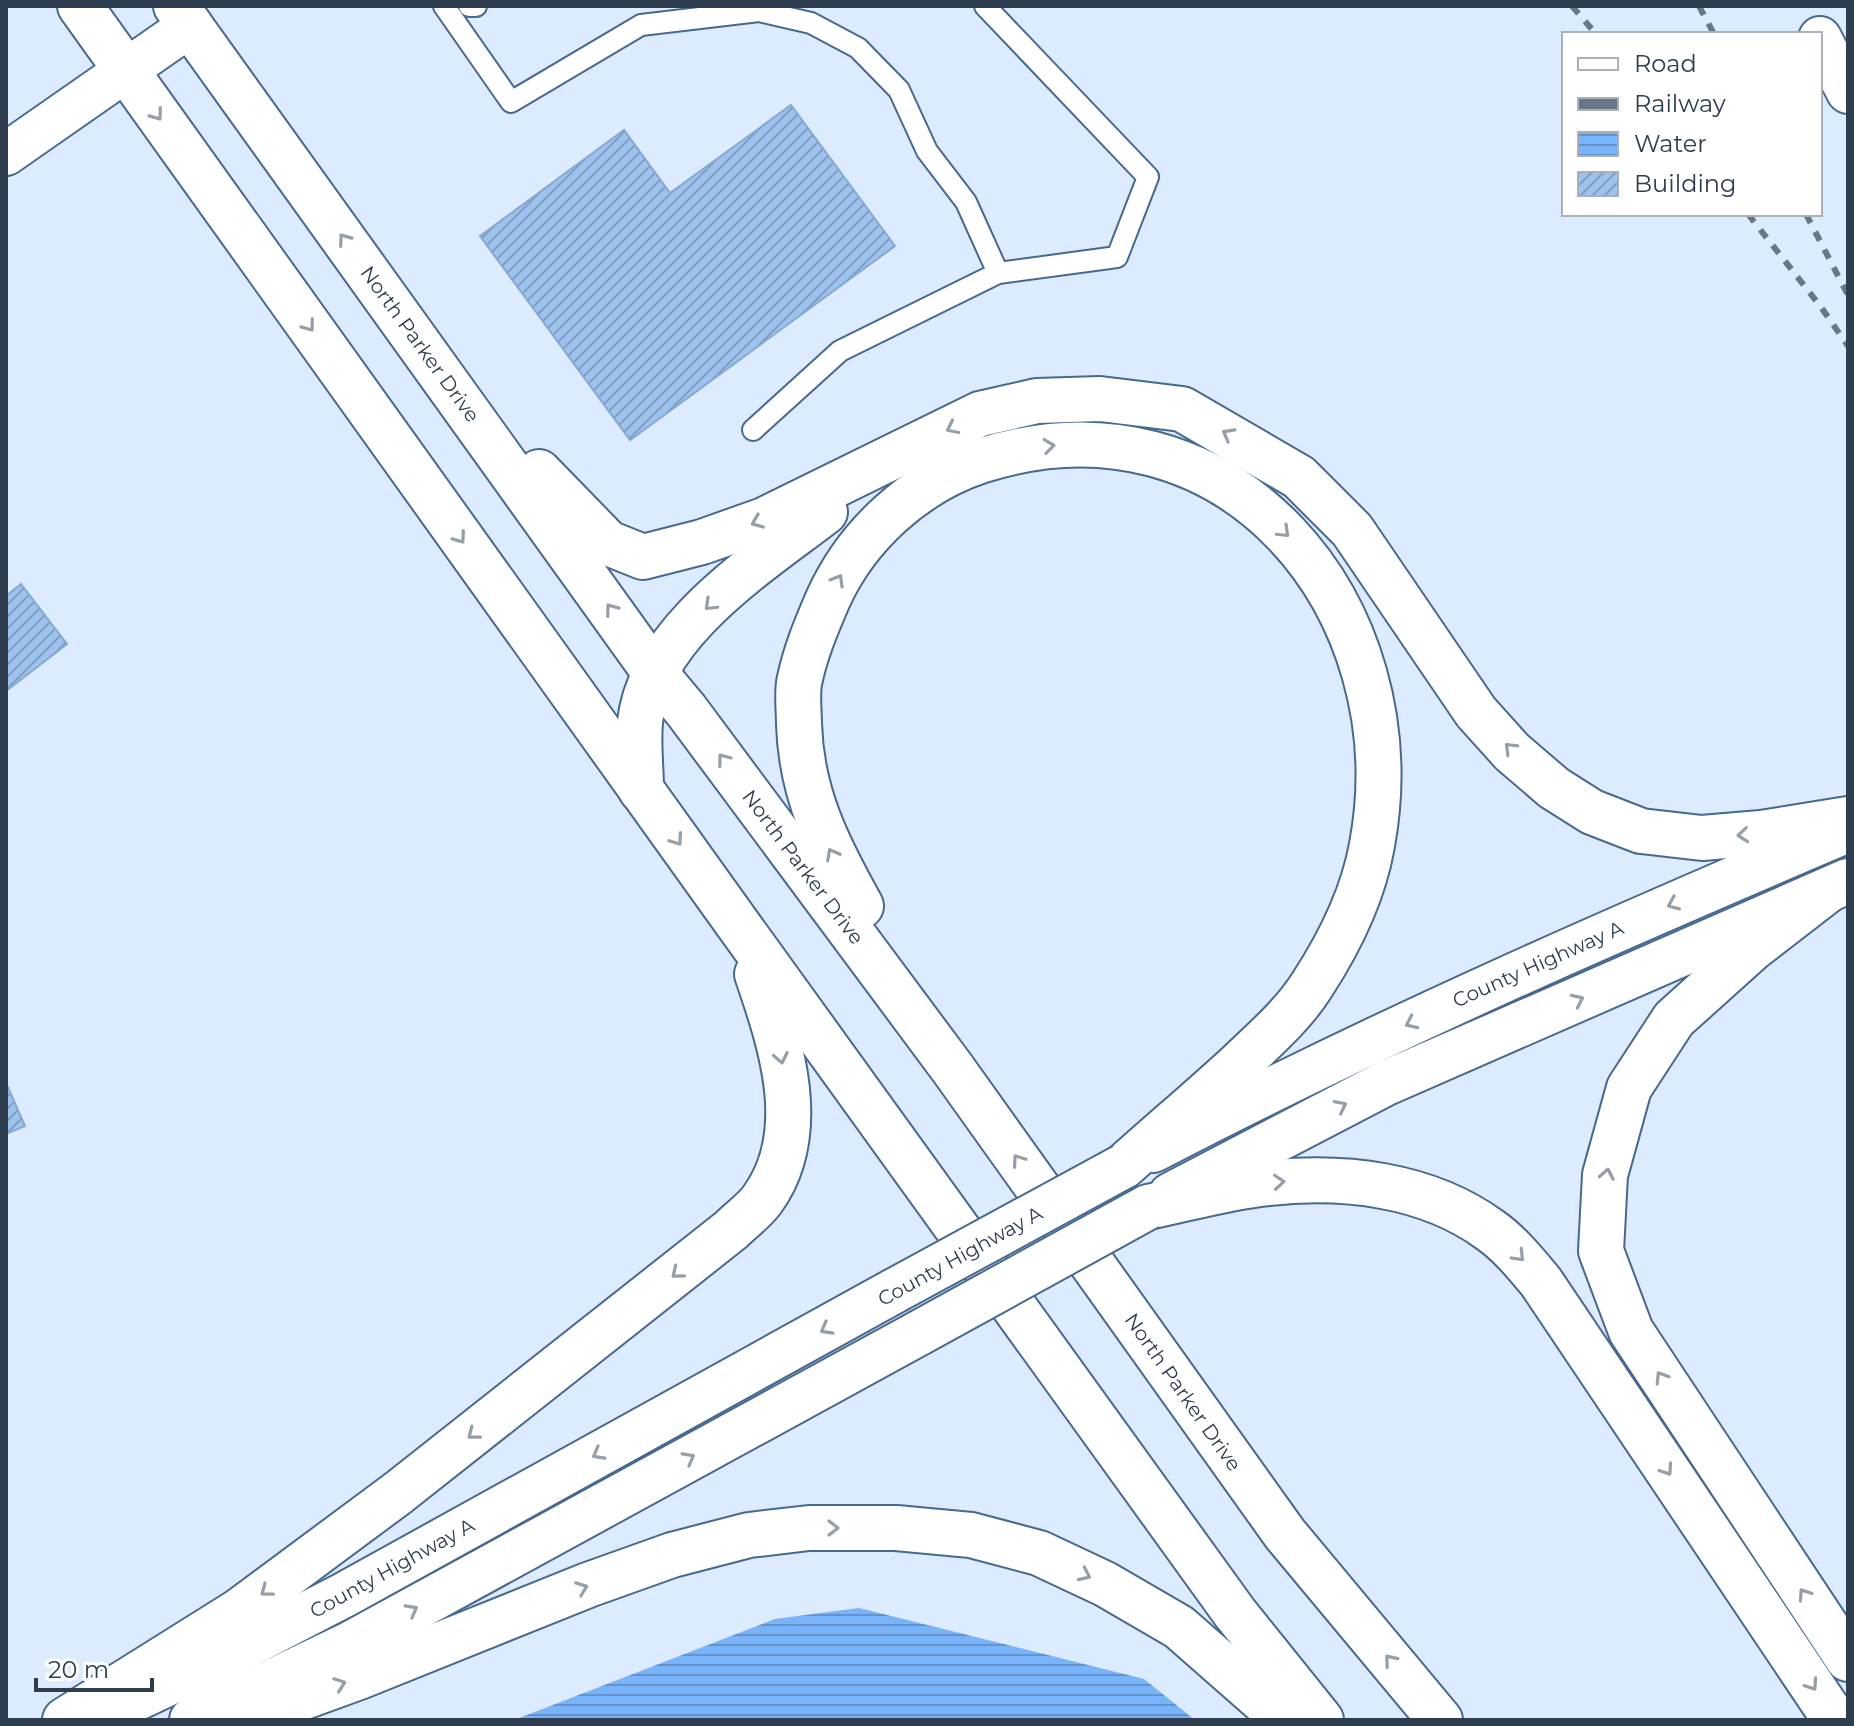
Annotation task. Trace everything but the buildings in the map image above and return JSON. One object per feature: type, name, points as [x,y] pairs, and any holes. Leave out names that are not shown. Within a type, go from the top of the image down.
[{"type":"main road","points":[[80,6],[1235,1613],[1321,1720]]},
{"type":"main road","name":"North Parker Drive","points":[[191,12],[435,366],[655,673],[686,710],[953,1069],[1285,1534],[1440,1720]]},
{"type":"main road","points":[[435,366],[608,543],[643,557],[702,542],[764,520],[980,414],[1037,401],[1100,399],[1182,409],[1299,477],[1352,530],[1476,712],[1512,752],[1554,788],[1592,812],[1641,831],[1702,838],[1761,833],[1848,819]]},
{"type":"main road","points":[[953,1069],[827,846],[807,788],[800,740],[798,688],[810,641],[838,577],[873,531],[912,494],[962,467],[1014,450],[1067,444],[1121,448],[1171,459],[1213,477],[1259,507],[1299,546],[1330,591],[1355,646],[1371,692],[1378,793],[1372,845],[1358,900],[1335,948],[1309,990],[1272,1033],[1124,1166]]},
{"type":"main road","points":[[641,790],[640,721],[655,673],[688,626],[744,572],[903,452]]},
{"type":"main road","name":"County Highway A","points":[[90,1720],[230,1654],[344,1595],[894,1291],[1248,1101],[1482,988],[1848,830]]},
{"type":"main road","points":[[192,1720],[350,1644],[1148,1207],[1386,1083],[1838,885]]},
{"type":"main road","points":[[1838,885],[1753,948],[1674,1019],[1629,1088],[1605,1175],[1601,1251],[1631,1331],[1848,1659]]},
{"type":"main road","points":[[65,1720],[239,1611],[398,1493],[720,1239],[762,1200],[781,1165],[790,1104],[775,1027],[742,930]]},
{"type":"main road","points":[[1148,1207],[1265,1183],[1310,1180],[1401,1189],[1432,1198],[1491,1230],[1519,1255],[1541,1282],[1835,1720]]},
{"type":"main road","points":[[241,1720],[672,1555],[749,1535],[809,1528],[896,1528],[971,1535],[1039,1553],[1105,1584],[1179,1627],[1285,1720]]},
{"type":"street","points":[[1804,6],[1829,41],[1848,92]]},
{"type":"street","points":[[6,154],[124,70],[191,12]]},
{"type":"lane","points":[[444,6],[511,102],[641,25],[759,11],[811,23],[858,48],[899,90],[927,151],[966,202],[998,273]]},
{"type":"lane","points":[[469,6],[476,6]]},
{"type":"lane","points":[[753,430],[840,351],[998,273],[1117,257],[1148,177],[985,6]]},
{"type":"water","points":[[859,1608],[1144,1679],[1195,1720],[514,1720],[775,1619]]},
{"type":"railway","points":[[1572,6],[1594,32]]},
{"type":"railway","points":[[1699,6],[1713,32]]},
{"type":"railway","points":[[1750,216],[1848,346]]},
{"type":"railway","points":[[1807,216],[1848,295]]}]
